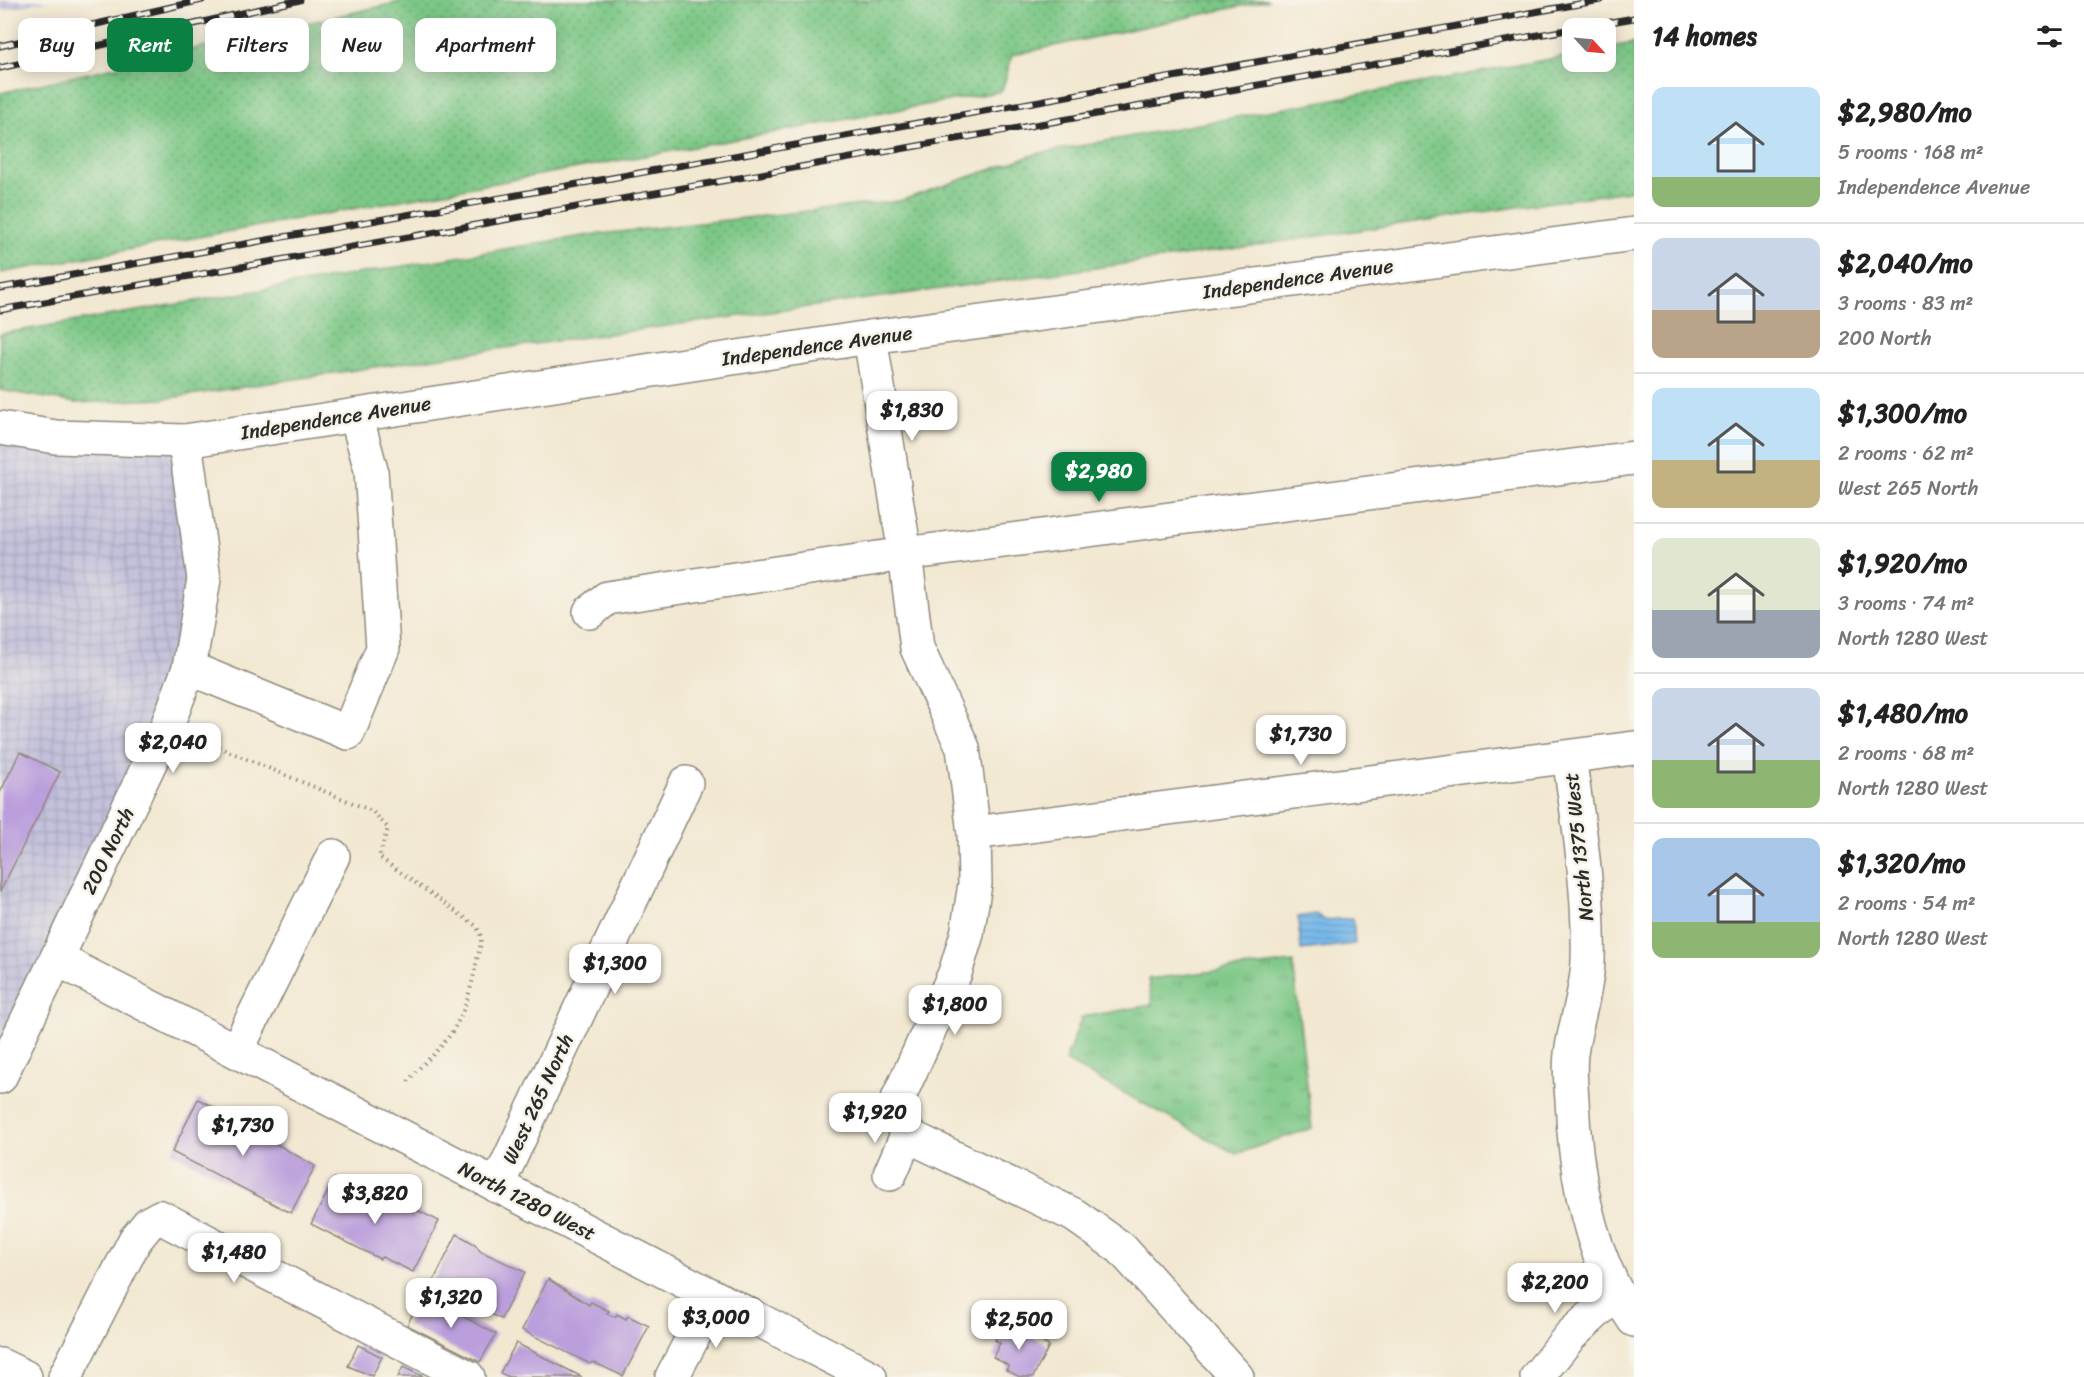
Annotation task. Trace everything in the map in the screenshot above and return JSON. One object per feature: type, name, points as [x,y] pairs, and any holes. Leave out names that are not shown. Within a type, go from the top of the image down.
[{"type":"street","name":"Independence Avenue","points":[[0,429],[56,437],[185,441],[870,337],[1634,234]]},
{"type":"street","points":[[870,337],[905,554],[917,648],[963,748],[974,833],[975,884],[968,934],[956,973],[897,1101],[907,1136],[890,1173]]},
{"type":"street","points":[[189,668],[348,733],[383,648],[371,470],[356,415]]},
{"type":"street","name":"200 North","points":[[0,1077],[166,729],[189,668],[204,579],[185,441]]},
{"type":"street","points":[[590,612],[607,598],[905,554],[1634,458]]},
{"type":"street","points":[[974,833],[1634,748]]},
{"type":"street","name":"North 1375 West","points":[[1569,757],[1589,897],[1588,964],[1570,1057],[1574,1154],[1585,1203],[1617,1293],[1634,1320]]},
{"type":"street","name":"West 265 North","points":[[497,1186],[686,783]]},
{"type":"street","points":[[237,1050],[333,856]]},
{"type":"street","name":"North 1280 West","points":[[57,959],[870,1377]]},
{"type":"street","points":[[907,1136],[1074,1215],[1121,1248],[1237,1377]]},
{"type":"street","points":[[65,1377],[135,1240],[149,1222],[160,1217],[468,1377]]},
{"type":"street","points":[[1537,1377],[1571,1335],[1617,1293]]},
{"type":"street","points":[[672,1377],[714,1297]]},
{"type":"street","points":[[0,1365],[25,1377]]},
{"type":"path","points":[[213,745],[372,811],[388,828],[380,857],[475,925],[481,933],[482,944],[468,999],[452,1032],[442,1046],[412,1073],[406,1085]]},
{"type":"shaded area","points":[[0,0],[50,0],[0,11]]},
{"type":"shaded area","points":[[0,431],[185,441],[189,668],[0,1076]]},
{"type":"green space","points":[[408,0],[1269,0],[1012,55],[1002,91],[0,273],[0,93],[107,69],[107,72],[193,72],[193,49],[205,46],[205,72],[309,72],[309,23],[321,20],[321,72],[403,72],[403,18],[329,18]]},
{"type":"green space","points":[[1634,43],[1634,190],[1176,257],[461,354],[163,399],[76,403],[0,390],[0,334],[582,236],[899,201],[1036,154],[1562,57],[1562,72],[1616,72],[1616,46]]},
{"type":"green space","points":[[1293,962],[1312,1128],[1236,1154],[1065,1061],[1082,1017],[1152,1005],[1148,979]]},
{"type":"water","points":[[1316,914],[1324,920],[1353,918],[1355,944],[1301,950],[1298,917]]},
{"type":"building","points":[[20,752],[60,772],[0,892],[0,793]]},
{"type":"building","points":[[198,1099],[229,1115],[225,1123],[271,1141],[315,1166],[291,1213],[172,1152]]},
{"type":"building","points":[[335,1178],[378,1200],[379,1196],[404,1211],[405,1208],[413,1212],[415,1209],[439,1221],[413,1272],[382,1257],[380,1259],[311,1224]]},
{"type":"building","points":[[457,1234],[475,1244],[480,1251],[525,1272],[501,1319],[432,1284]]},
{"type":"building","points":[[548,1279],[589,1305],[591,1302],[609,1311],[607,1314],[615,1317],[617,1314],[626,1319],[628,1316],[649,1326],[623,1376],[593,1362],[590,1364],[522,1330]]},
{"type":"building","points":[[423,1295],[496,1334],[480,1362],[407,1325]]},
{"type":"building","points":[[1004,1322],[1049,1346],[1033,1377],[1020,1377],[1006,1370],[1009,1366],[993,1357],[1000,1343],[995,1340]]},
{"type":"building","points":[[516,1343],[582,1377],[509,1377],[500,1373]]},
{"type":"building","points":[[358,1345],[382,1357],[372,1376],[348,1366]]},
{"type":"building","points":[[403,1367],[424,1377],[398,1377]]},
{"type":"railway","points":[[0,46],[202,0]]},
{"type":"railway","points":[[0,68],[300,0]]},
{"type":"railway","points":[[0,288],[1601,0]]},
{"type":"railway","points":[[1616,21],[1634,18]]},
{"type":"railway","points":[[0,310],[1562,31]]}]
